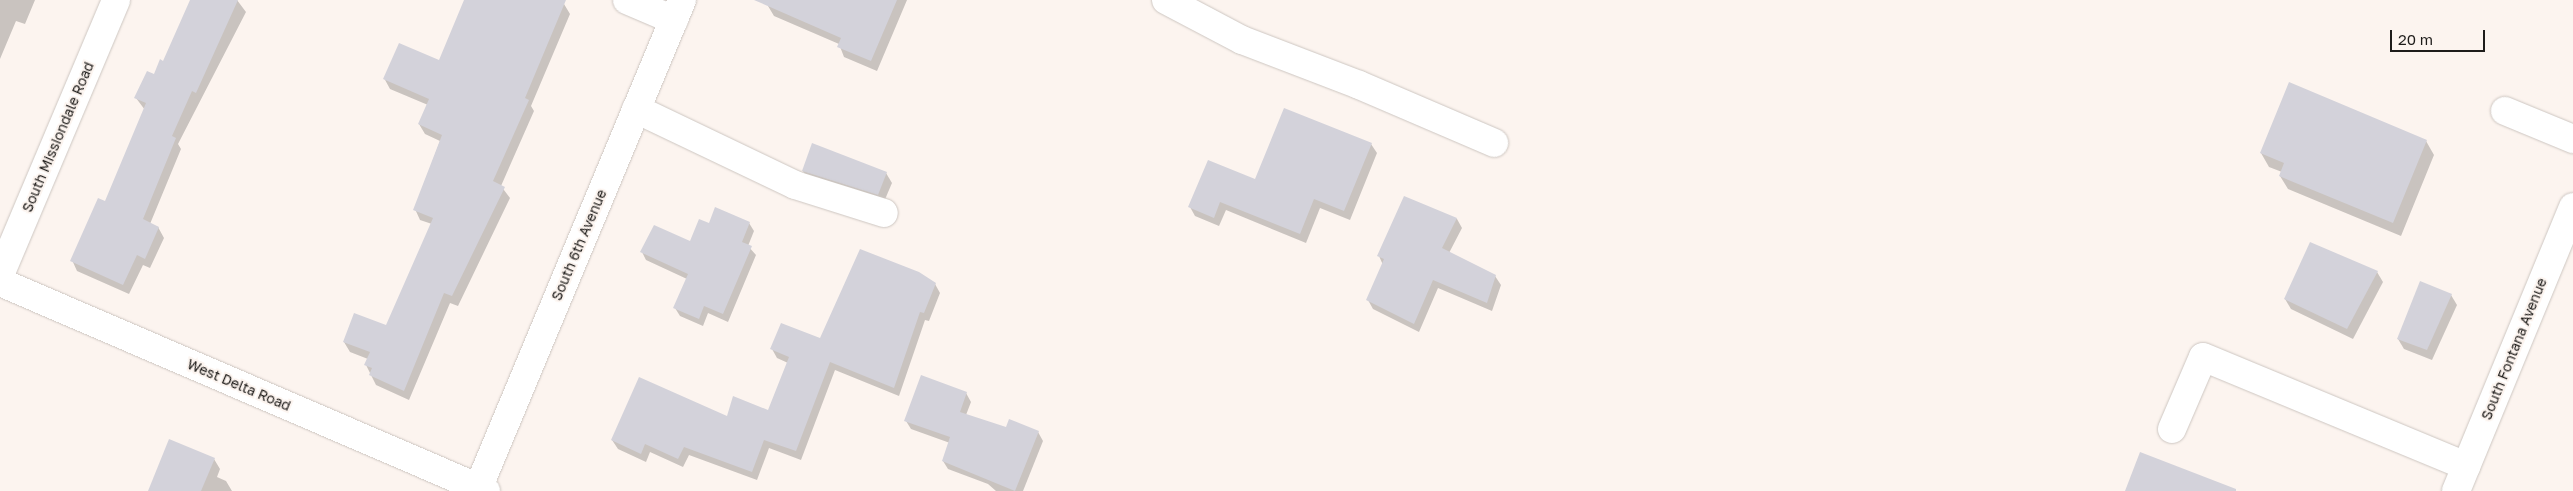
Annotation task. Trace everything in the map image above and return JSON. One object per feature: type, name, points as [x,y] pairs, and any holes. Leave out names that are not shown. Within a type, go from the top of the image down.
[{"type":"street","name":"South Missiondale Road","points":[[0,275],[116,0]]},
{"type":"street","points":[[627,0],[678,10]]},
{"type":"street","points":[[1166,0],[1242,40],[1494,143]]},
{"type":"street","name":"South 6th Avenue","points":[[480,490],[678,10]]},
{"type":"street","points":[[636,109],[795,185],[884,213]]},
{"type":"street","points":[[2505,111],[2573,139]]},
{"type":"street","name":"South Fontana Avenue","points":[[2456,491],[2573,207]]},
{"type":"street","name":"West Delta Road","points":[[0,282],[480,490]]},
{"type":"street","points":[[2172,428],[2203,357],[2466,466]]},
{"type":"building","points":[[190,0],[238,0],[196,93],[192,91],[172,136],[176,138],[143,219],[159,227],[145,259],[137,255],[123,285],[70,261],[98,198],[105,201],[146,103],[134,98],[147,71],[154,74],[160,59],[163,61]]},
{"type":"building","points":[[464,0],[566,0],[525,98],[529,100],[493,181],[505,187],[452,296],[444,293],[404,391],[369,375],[372,368],[364,365],[370,352],[343,342],[354,313],[386,325],[433,218],[413,210],[442,135],[418,124],[429,99],[383,79],[399,43],[439,60]]},
{"type":"building","points":[[754,0],[897,0],[871,61],[837,47],[841,38]]},
{"type":"building","points":[[2289,82],[2427,140],[2393,223],[2279,176],[2284,163],[2260,153]]},
{"type":"building","points":[[1284,108],[1372,143],[1344,211],[1314,199],[1300,234],[1220,202],[1214,218],[1188,207],[1208,160],[1255,179]]},
{"type":"building","points":[[812,143],[887,172],[878,195],[802,171]]},
{"type":"building","points":[[1404,196],[1457,218],[1442,248],[1496,275],[1487,303],[1433,280],[1414,324],[1366,300],[1384,259],[1377,256]]},
{"type":"building","points":[[715,207],[750,222],[742,242],[752,246],[723,314],[704,306],[699,319],[673,308],[688,274],[640,252],[654,225],[690,241],[699,219],[709,223]]},
{"type":"building","points":[[2310,242],[2378,271],[2347,329],[2284,299]]},
{"type":"building","points":[[860,249],[919,272],[936,283],[924,313],[920,312],[894,388],[830,362],[796,451],[764,440],[752,472],[684,447],[678,459],[645,444],[641,454],[611,440],[639,377],[727,416],[733,396],[768,410],[789,357],[770,349],[781,323],[820,338]]},
{"type":"building","points":[[2420,281],[2452,294],[2427,350],[2397,339]]},
{"type":"building","points":[[921,375],[967,392],[960,412],[1006,427],[1009,419],[1039,431],[1015,491],[942,461],[950,437],[904,421]]},
{"type":"building","points":[[169,439],[215,458],[201,491],[148,491]]},
{"type":"building","points":[[2140,452],[2236,489],[2236,491],[2125,491]]}]
